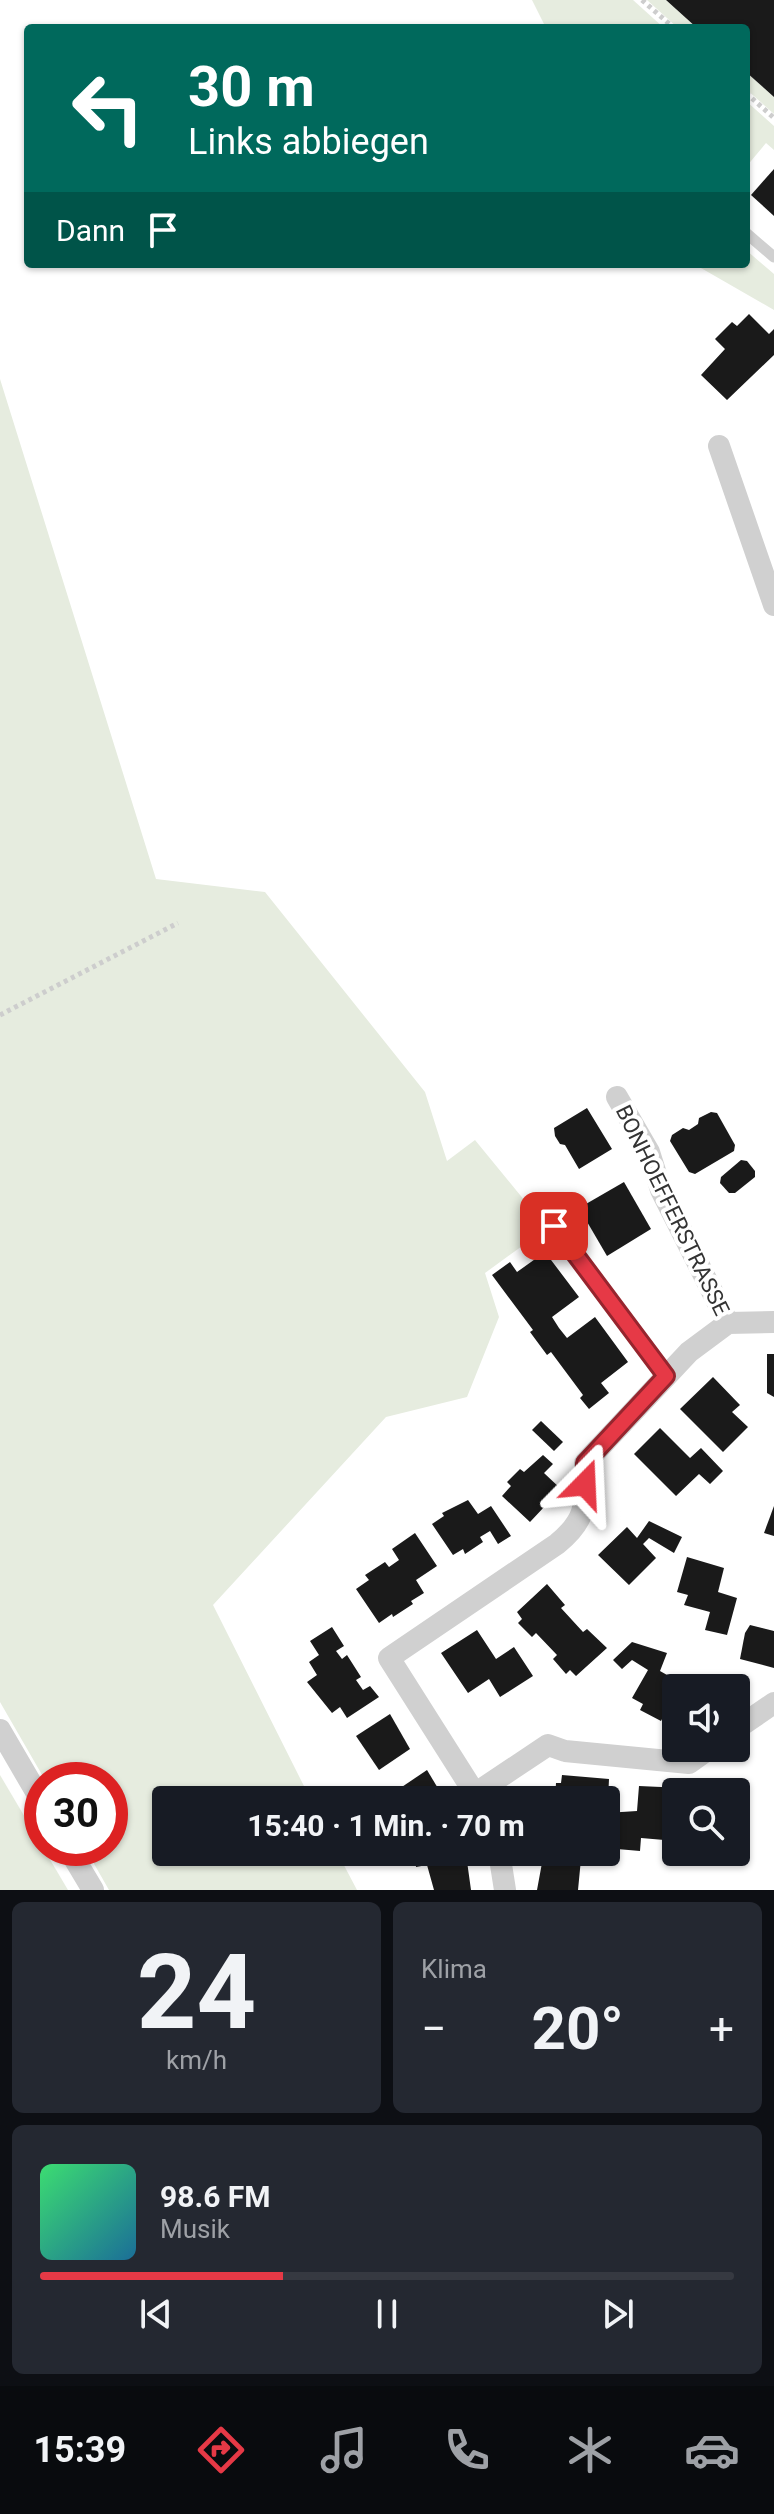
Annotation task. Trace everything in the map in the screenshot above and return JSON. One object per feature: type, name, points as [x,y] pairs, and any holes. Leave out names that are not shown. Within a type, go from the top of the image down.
[{"type":"street","points":[[719,446],[774,605]]},
{"type":"street","name":"BONHOEFFERSTRASSE","points":[[617,1097],[649,1152],[661,1190],[728,1323]]},
{"type":"street","name":"BONHOEFFERSTRASSE","points":[[472,1786],[389,1658],[576,1529],[585,1504],[585,1463],[689,1352],[728,1323],[774,1322]]},
{"type":"street","points":[[750,1719],[774,1703]]},
{"type":"street","points":[[0,1730],[24,1771]]},
{"type":"street","points":[[492,1786],[548,1745],[565,1751],[662,1760]]},
{"type":"street","points":[[79,1866],[93,1890]]},
{"type":"street","points":[[501,1866],[505,1890]]},
{"type":"lane","points":[[750,236],[774,257]]},
{"type":"lane","points":[[554,1226],[666,1376]]},
{"type":"path","points":[[642,0],[669,24]]},
{"type":"path","points":[[750,97],[774,118]]},
{"type":"path","points":[[0,1015],[178,923]]},
{"type":"shaded area","points":[[532,0],[633,0],[660,24],[544,24]]},
{"type":"shaded area","points":[[647,0],[666,0],[693,24],[674,24]]},
{"type":"shaded area","points":[[750,76],[774,97],[774,114],[750,93]]},
{"type":"shaded area","points":[[750,105],[774,126],[774,150],[766,143],[750,162]]},
{"type":"shaded area","points":[[750,253],[774,274],[774,310],[701,268],[750,268]]},
{"type":"shaded area","points":[[0,379],[156,879],[265,892],[425,1092],[447,1161],[475,1140],[547,1228],[485,1273],[499,1317],[467,1397],[386,1417],[213,1605],[304,1786],[152,1786],[152,1866],[344,1866],[357,1890],[109,1890],[95,1866],[128,1866],[128,1762],[35,1762],[0,1702]]},
{"type":"shaded area","points":[[0,1775],[24,1816],[24,1866],[54,1866],[68,1890],[0,1890]]},
{"type":"building","points":[[666,0],[774,0],[774,97],[750,76],[750,24],[693,24]]},
{"type":"building","points":[[774,169],[774,216],[751,195]]},
{"type":"building","points":[[749,314],[769,334],[774,329],[774,355],[727,400],[701,375],[725,349],[715,339],[732,322],[737,326]]},
{"type":"building","points":[[587,1108],[612,1149],[579,1169],[565,1145],[560,1144],[555,1136],[554,1128]]},
{"type":"building","points":[[711,1112],[717,1113],[735,1145],[734,1151],[695,1174],[689,1172],[670,1141],[672,1135],[683,1128],[689,1130],[698,1124],[699,1118]]},
{"type":"building","points":[[741,1160],[747,1161],[755,1171],[755,1177],[735,1193],[729,1193],[720,1183],[721,1177]]},
{"type":"building","points":[[624,1182],[651,1229],[607,1256],[579,1208]]},
{"type":"building","points":[[545,1252],[579,1297],[552,1317],[559,1328],[567,1338],[595,1317],[628,1362],[601,1383],[609,1393],[589,1409],[580,1398],[583,1395],[551,1352],[547,1355],[530,1332],[533,1330],[492,1275],[510,1262],[517,1272]]},
{"type":"building","points":[[767,1354],[774,1354],[774,1397],[767,1393]]},
{"type":"building","points":[[713,1377],[740,1405],[732,1412],[748,1427],[723,1452],[680,1409]]},
{"type":"building","points":[[541,1421],[563,1442],[554,1451],[532,1430]]},
{"type":"building","points":[[660,1428],[690,1458],[701,1448],[723,1471],[710,1484],[699,1474],[676,1496],[634,1454]]},
{"type":"building","points":[[543,1455],[553,1464],[544,1473],[561,1489],[530,1522],[502,1496],[511,1486],[507,1482],[520,1469],[524,1472]]},
{"type":"building","points":[[468,1500],[478,1514],[491,1506],[511,1536],[498,1544],[490,1531],[480,1537],[483,1542],[465,1554],[463,1549],[453,1555],[432,1524],[444,1516],[442,1513]]},
{"type":"building","points":[[774,1506],[774,1536],[764,1533]]},
{"type":"building","points":[[649,1521],[682,1537],[674,1553],[649,1538],[643,1544],[656,1558],[629,1585],[598,1555],[627,1527],[637,1538]]},
{"type":"building","points":[[415,1533],[437,1566],[416,1580],[424,1593],[411,1601],[413,1604],[379,1623],[356,1589],[369,1580],[365,1575],[385,1562],[389,1567],[399,1560],[392,1549]]},
{"type":"building","points":[[687,1557],[724,1568],[718,1592],[737,1598],[727,1635],[705,1630],[710,1612],[684,1605],[688,1595],[677,1592]]},
{"type":"building","points":[[547,1584],[565,1605],[561,1608],[583,1632],[587,1629],[607,1648],[576,1676],[570,1670],[566,1674],[553,1659],[557,1655],[536,1633],[532,1637],[518,1623],[522,1619],[517,1612]]},
{"type":"building","points":[[750,1625],[774,1631],[774,1668],[740,1659],[745,1633]]},
{"type":"building","points":[[332,1627],[344,1646],[336,1651],[342,1659],[347,1655],[361,1677],[356,1680],[363,1690],[370,1686],[379,1697],[347,1718],[340,1707],[332,1713],[307,1682],[317,1675],[309,1662],[319,1655],[310,1641]]},
{"type":"building","points":[[477,1630],[496,1659],[514,1647],[533,1676],[500,1697],[489,1679],[468,1693],[441,1653]]},
{"type":"building","points":[[632,1642],[667,1653],[660,1671],[665,1674],[662,1674],[661,1721],[640,1710],[643,1704],[632,1698],[648,1670],[632,1660],[622,1669],[613,1660]]},
{"type":"building","points":[[390,1714],[410,1749],[379,1770],[356,1736]]},
{"type":"building","points":[[427,1770],[437,1786],[403,1786]]},
{"type":"building","points":[[562,1775],[609,1779],[609,1786],[556,1786],[556,1783],[561,1783]]},
{"type":"building","points":[[639,1786],[662,1787],[662,1840],[641,1838],[640,1851],[620,1849],[620,1812],[637,1811]]},
{"type":"building","points":[[427,1866],[468,1866],[471,1890],[434,1890]]},
{"type":"building","points":[[541,1866],[580,1866],[578,1890],[537,1890]]},
{"type":"route","points":[[554,1226],[666,1376],[585,1463],[585,1484]]}]
